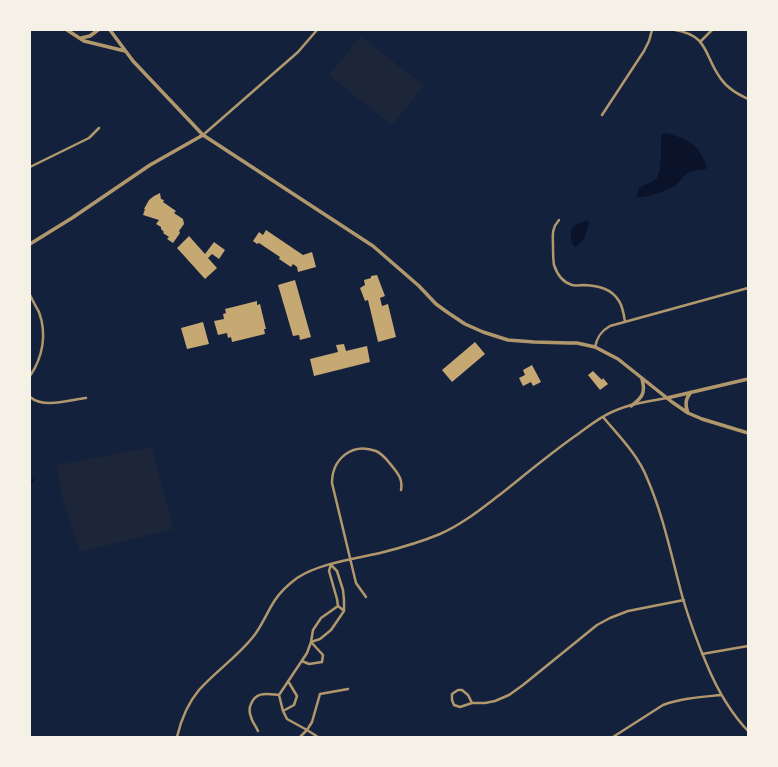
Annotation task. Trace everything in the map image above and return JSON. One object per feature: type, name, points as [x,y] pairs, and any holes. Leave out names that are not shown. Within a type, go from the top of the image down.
[{"type":"street","points":[[66,30],[84,41],[126,51]]},
{"type":"street","points":[[81,38],[90,36],[98,30]]},
{"type":"street","points":[[110,30],[133,61],[202,135],[373,246],[419,286],[436,304],[465,324],[483,332],[508,340],[577,343],[595,348],[618,358],[676,406],[688,413],[702,419],[748,433]]},
{"type":"street","points":[[30,244],[72,218],[150,165],[202,135],[298,52],[317,30]]},
{"type":"street","points":[[602,115],[644,51],[652,30]]},
{"type":"street","points":[[674,30],[685,32],[700,42],[705,48],[717,74],[722,80],[734,92],[748,99]]},
{"type":"street","points":[[700,42],[712,30]]},
{"type":"street","points":[[30,167],[89,138],[99,128]]},
{"type":"street","points":[[559,220],[555,225],[553,232],[554,263],[558,275],[564,281],[572,285],[595,286],[610,291],[620,301],[625,322]]},
{"type":"street","points":[[595,348],[598,336],[610,326],[748,288]]},
{"type":"street","points":[[30,295],[42,322],[43,332],[42,348],[38,363],[30,376]]},
{"type":"street","points":[[631,406],[640,399],[643,392],[644,386],[642,378]]},
{"type":"street","points":[[178,737],[183,716],[191,701],[200,689],[252,638],[263,623],[281,592],[298,577],[331,564],[382,553],[424,541],[441,534],[458,525],[480,510],[568,441],[616,410],[748,380]]},
{"type":"street","points":[[688,413],[686,402],[691,392]]},
{"type":"street","points":[[30,397],[37,402],[50,404],[86,398]]},
{"type":"street","points":[[603,417],[638,460],[647,477],[660,514],[692,628],[702,654],[721,695],[730,710],[748,731]]},
{"type":"street","points":[[366,597],[356,583],[332,483],[333,471],[345,454],[355,450],[366,449],[375,451],[384,457],[399,474],[402,482],[401,490]]},
{"type":"street","points":[[331,564],[329,571],[338,606],[344,611]]},
{"type":"street","points":[[312,642],[320,639],[331,630],[344,611],[343,590],[337,571],[331,564]]},
{"type":"street","points":[[472,703],[468,695],[462,690],[458,690],[452,694],[454,705],[460,707],[472,703],[495,701],[509,695],[523,685],[597,625],[610,618],[628,611],[684,600]]},
{"type":"street","points":[[318,737],[287,719],[283,711],[279,695],[307,653],[312,642],[313,630],[321,618],[338,606]]},
{"type":"street","points":[[302,660],[310,664],[322,662],[323,655],[312,642]]},
{"type":"street","points":[[702,654],[748,646]]},
{"type":"street","points":[[283,711],[294,705],[297,696],[288,681]]},
{"type":"street","points":[[300,737],[312,722],[320,694],[348,689]]},
{"type":"street","points":[[258,731],[251,717],[249,708],[253,699],[257,695],[279,695]]},
{"type":"street","points":[[613,737],[668,703],[682,699],[721,695]]},
{"type":"shaded area","points":[[361,36],[424,86],[392,125],[329,75]]},
{"type":"shaded area","points":[[667,133],[684,139],[693,145],[701,154],[706,165],[706,169],[688,173],[676,185],[663,192],[645,197],[637,197],[639,188],[656,179],[658,176],[661,159],[661,138],[662,134]]},
{"type":"shaded area","points":[[586,220],[589,223],[584,240],[575,247],[571,238],[571,230],[576,224]]},
{"type":"shaded area","points":[[152,447],[173,529],[80,552],[62,496],[57,465]]},
{"type":"building","points":[[160,193],[161,199],[164,200],[163,202],[176,211],[174,213],[183,219],[184,224],[173,243],[167,239],[169,237],[163,233],[164,232],[161,227],[156,224],[159,220],[143,215],[144,209],[149,200]]},
{"type":"building","points":[[266,230],[303,255],[312,252],[316,267],[298,272],[297,267],[293,264],[291,267],[279,259],[280,257],[259,243],[257,244],[253,241],[259,232],[263,235]]},
{"type":"building","points":[[189,236],[205,254],[214,242],[225,250],[219,259],[212,254],[208,258],[217,268],[205,279],[177,248]]},
{"type":"building","points":[[377,275],[385,296],[380,298],[382,306],[388,304],[396,337],[378,342],[368,300],[365,301],[360,288],[365,285],[364,280],[371,278],[371,276]]},
{"type":"building","points":[[295,280],[311,337],[300,340],[299,335],[293,336],[278,285]]},
{"type":"building","points":[[257,301],[257,305],[260,304],[266,329],[264,329],[265,334],[232,342],[231,337],[228,338],[227,333],[218,335],[214,321],[224,319],[223,314],[226,313],[225,309]]},
{"type":"building","points":[[203,322],[209,344],[187,349],[181,328]]},
{"type":"building","points":[[475,342],[485,354],[452,382],[442,370]]},
{"type":"building","points":[[344,344],[346,351],[367,346],[370,362],[314,376],[310,359],[338,352],[336,345]]},
{"type":"building","points":[[532,365],[541,382],[533,386],[531,382],[523,386],[519,378],[525,375],[523,370]]},
{"type":"building","points":[[593,371],[602,380],[603,378],[608,384],[600,390],[588,375]]},
{"type":"waterway","points":[[30,484],[34,479]]}]
